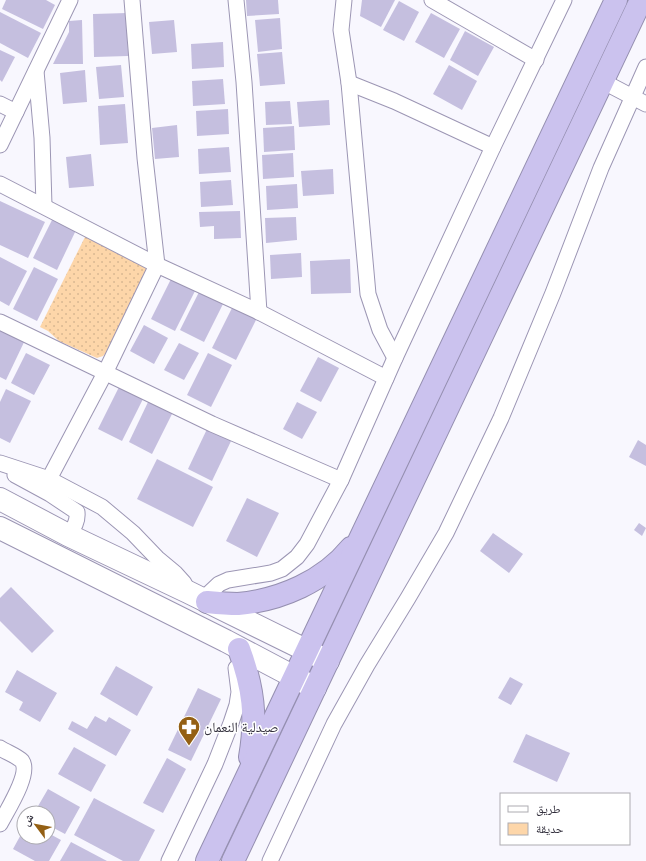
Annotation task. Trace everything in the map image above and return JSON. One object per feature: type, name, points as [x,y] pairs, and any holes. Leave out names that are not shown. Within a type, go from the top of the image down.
[{"type":"highway","points":[[207,861],[616,0]]},
{"type":"highway","points":[[233,861],[641,0]]},
{"type":"highway","points":[[199,598],[237,604],[266,600],[295,590],[321,575],[344,556],[363,533]]},
{"type":"highway","points":[[233,645],[247,671],[252,694],[254,718],[248,765],[241,787]]},
{"type":"main road","points":[[0,499],[68,535],[328,661]]},
{"type":"main road","points":[[0,528],[233,645],[315,688]]},
{"type":"street","points":[[0,145],[70,0]]},
{"type":"street","points":[[49,479],[105,373],[157,265],[145,158],[132,0]]},
{"type":"street","points":[[236,0],[244,82],[259,312]]},
{"type":"street","points":[[344,0],[341,30],[349,83],[368,294],[380,330],[395,358]]},
{"type":"street","points":[[432,0],[536,60]]},
{"type":"street","points":[[0,463],[49,479],[102,507],[133,533],[156,558],[175,573],[199,598],[224,582],[235,578],[271,573],[282,569],[297,557],[307,544],[341,480],[395,358],[493,147],[564,0]]},
{"type":"street","points":[[270,861],[334,724],[366,665],[446,533],[498,425],[553,293],[601,168],[646,67]]},
{"type":"street","points":[[36,70],[42,138],[44,206]]},
{"type":"street","points":[[602,81],[646,104]]},
{"type":"street","points":[[349,83],[394,101],[493,147]]},
{"type":"street","points":[[0,104],[16,112]]},
{"type":"street","points":[[0,184],[157,265],[259,312],[386,378]]},
{"type":"street","points":[[0,322],[212,424],[341,480]]},
{"type":"street","points":[[0,467],[50,494],[77,512],[78,519],[68,535]]},
{"type":"street","points":[[169,861],[215,764],[237,706],[239,692],[233,645]]},
{"type":"street","points":[[0,748],[21,761],[24,769],[21,784],[0,824]]},
{"type":"green space","points":[[86,235],[147,267],[145,277],[110,349],[103,356],[97,358],[59,341],[48,331],[40,327]]},
{"type":"building","points":[[6,0],[46,0],[55,5],[43,29],[2,9]]},
{"type":"building","points":[[246,0],[278,0],[279,14],[247,16]]},
{"type":"building","points":[[362,0],[395,0],[381,27],[360,16]]},
{"type":"building","points":[[399,1],[419,12],[404,41],[383,30]]},
{"type":"building","points":[[0,12],[41,33],[28,58],[0,43]]},
{"type":"building","points":[[127,13],[128,56],[94,57],[93,14]]},
{"type":"building","points":[[431,13],[460,29],[444,58],[415,42]]},
{"type":"building","points":[[280,18],[282,49],[258,52],[255,20]]},
{"type":"building","points":[[82,20],[83,64],[53,64],[69,32],[69,21]]},
{"type":"building","points":[[174,20],[177,52],[152,54],[149,22]]},
{"type":"building","points":[[465,31],[494,47],[478,76],[450,60]]},
{"type":"building","points":[[223,42],[224,67],[192,69],[191,44]]},
{"type":"building","points":[[0,50],[15,57],[2,82],[0,80]]},
{"type":"building","points":[[282,52],[285,84],[260,86],[257,54]]},
{"type":"building","points":[[121,65],[124,97],[99,99],[96,67]]},
{"type":"building","points":[[449,65],[477,81],[462,110],[433,94]]},
{"type":"building","points":[[85,70],[87,102],[63,104],[60,73]]},
{"type":"building","points":[[223,79],[225,104],[193,106],[192,81]]},
{"type":"building","points":[[329,100],[330,125],[299,127],[297,102]]},
{"type":"building","points":[[290,101],[292,124],[266,125],[265,102]]},
{"type":"building","points":[[125,104],[128,143],[100,145],[98,106]]},
{"type":"building","points":[[228,109],[229,134],[197,136],[196,111]]},
{"type":"building","points":[[177,125],[179,157],[155,159],[152,128]]},
{"type":"building","points":[[294,126],[295,150],[264,152],[263,128]]},
{"type":"building","points":[[229,147],[231,172],[199,174],[198,149]]},
{"type":"building","points":[[293,153],[294,177],[263,179],[262,155]]},
{"type":"building","points":[[91,154],[94,186],[69,188],[66,157]]},
{"type":"building","points":[[333,169],[334,194],[303,196],[301,171]]},
{"type":"building","points":[[231,180],[233,205],[201,207],[200,182]]},
{"type":"building","points":[[297,184],[298,208],[267,210],[266,186]]},
{"type":"building","points":[[0,201],[45,222],[28,258],[0,245]]},
{"type":"building","points":[[240,211],[241,238],[214,239],[214,226],[200,227],[199,212]]},
{"type":"building","points":[[54,216],[77,228],[57,270],[33,258]]},
{"type":"building","points":[[296,217],[297,240],[266,243],[265,218]]},
{"type":"building","points":[[301,253],[302,277],[271,279],[270,255]]},
{"type":"building","points":[[0,257],[27,271],[9,306],[0,301]]},
{"type":"building","points":[[350,259],[351,293],[311,294],[310,261]]},
{"type":"building","points":[[34,267],[58,279],[37,321],[13,309]]},
{"type":"building","points":[[172,277],[196,289],[175,331],[151,319]]},
{"type":"building","points":[[201,288],[225,300],[204,342],[180,330]]},
{"type":"building","points":[[233,306],[257,318],[236,360],[212,348]]},
{"type":"building","points":[[144,325],[168,338],[154,364],[130,351]]},
{"type":"building","points":[[2,326],[26,338],[6,380],[0,377],[0,330]]},
{"type":"building","points":[[179,343],[199,353],[184,380],[164,370]]},
{"type":"building","points":[[26,353],[50,365],[34,395],[11,383]]},
{"type":"building","points":[[208,353],[232,365],[211,407],[187,395]]},
{"type":"building","points":[[318,357],[339,368],[321,402],[300,391]]},
{"type":"building","points":[[119,387],[143,399],[122,441],[98,429]]},
{"type":"building","points":[[6,389],[31,401],[10,443],[0,438],[0,402]]},
{"type":"building","points":[[149,400],[173,412],[152,454],[129,442]]},
{"type":"building","points":[[297,402],[317,412],[302,439],[283,429]]},
{"type":"building","points":[[208,427],[232,439],[212,481],[188,469]]},
{"type":"building","points":[[638,440],[646,445],[646,466],[629,457]]},
{"type":"building","points":[[157,459],[213,487],[193,527],[137,499]]},
{"type":"building","points":[[247,498],[279,513],[257,557],[226,541]]},
{"type":"building","points":[[639,523],[646,528],[642,536],[634,530]]},
{"type":"building","points":[[493,533],[523,554],[509,573],[480,551]]},
{"type":"building","points":[[11,587],[54,631],[32,653],[0,621],[0,598]]},
{"type":"building","points":[[116,666],[153,687],[137,716],[100,694]]},
{"type":"building","points":[[17,670],[57,693],[40,722],[19,710],[23,702],[5,692]]},
{"type":"building","points":[[510,677],[523,684],[511,705],[498,698]]},
{"type":"building","points":[[198,688],[221,699],[191,761],[168,750]]},
{"type":"building","points":[[95,716],[106,722],[109,717],[131,730],[116,756],[68,729],[72,721],[87,729]]},
{"type":"building","points":[[526,734],[570,753],[557,782],[513,762]]},
{"type":"building","points":[[74,747],[106,765],[91,792],[58,774]]},
{"type":"building","points":[[167,758],[186,769],[163,813],[143,803]]},
{"type":"building","points":[[48,789],[80,807],[65,834],[56,829],[56,805],[39,805]]},
{"type":"building","points":[[94,798],[155,830],[139,861],[123,861],[74,835]]},
{"type":"building","points":[[56,837],[61,840],[49,861],[35,861],[13,849],[16,844],[16,845],[56,845]]},
{"type":"building","points":[[71,842],[107,861],[60,861]]},
{"type":"place","name":"صيدلية النعمان","points":[[189,746]]}]
